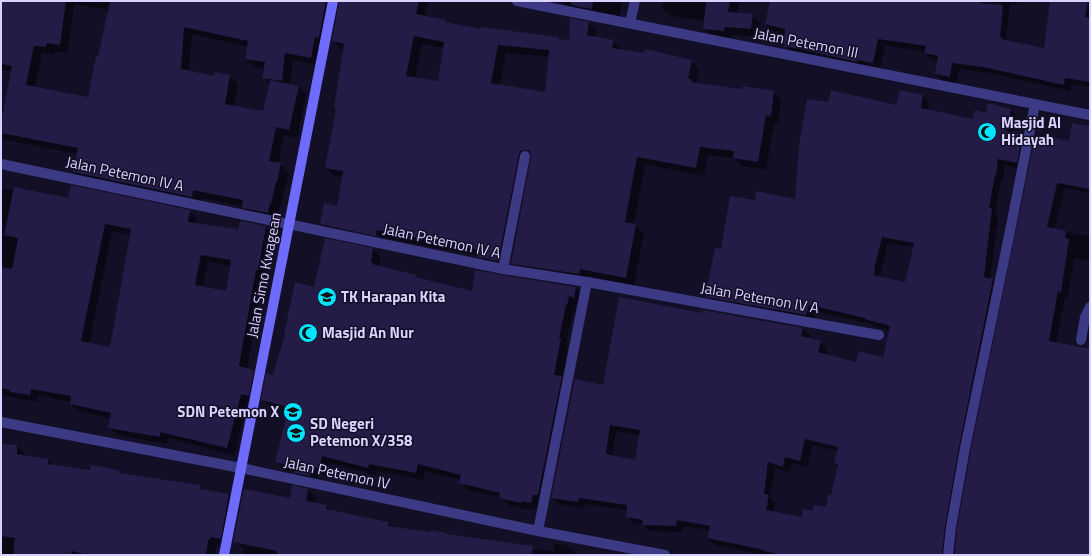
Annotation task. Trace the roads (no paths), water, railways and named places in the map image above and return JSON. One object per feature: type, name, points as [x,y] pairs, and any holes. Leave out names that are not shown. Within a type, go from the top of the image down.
[{"type":"street","name":"Jalan Simo Kwagean","points":[[224,555],[333,1]]},
{"type":"street","name":"Jalan Petemon III","points":[[517,1],[1090,115]]},
{"type":"street","points":[[630,24],[636,1]]},
{"type":"street","points":[[948,555],[951,527],[965,448],[1035,104]]},
{"type":"street","points":[[503,269],[525,156]]},
{"type":"street","name":"Jalan Petemon IV A","points":[[1,164],[503,269],[587,282],[878,334]]},
{"type":"street","points":[[538,531],[587,282]]},
{"type":"street","points":[[1081,340],[1085,317],[1090,307]]},
{"type":"street","name":"Jalan Petemon IV","points":[[1,422],[241,468],[538,531],[665,555]]},
{"type":"place","name":"Masjid Al Hidayah","points":[[987,132]]},
{"type":"place","name":"TK Harapan Kita","points":[[327,297]]},
{"type":"place","name":"Masjid An Nur","points":[[308,333]]},
{"type":"place","name":"SDN Petemon X","points":[[293,412]]},
{"type":"place","name":"SD Negeri Petemon X/358","points":[[296,433]]}]
